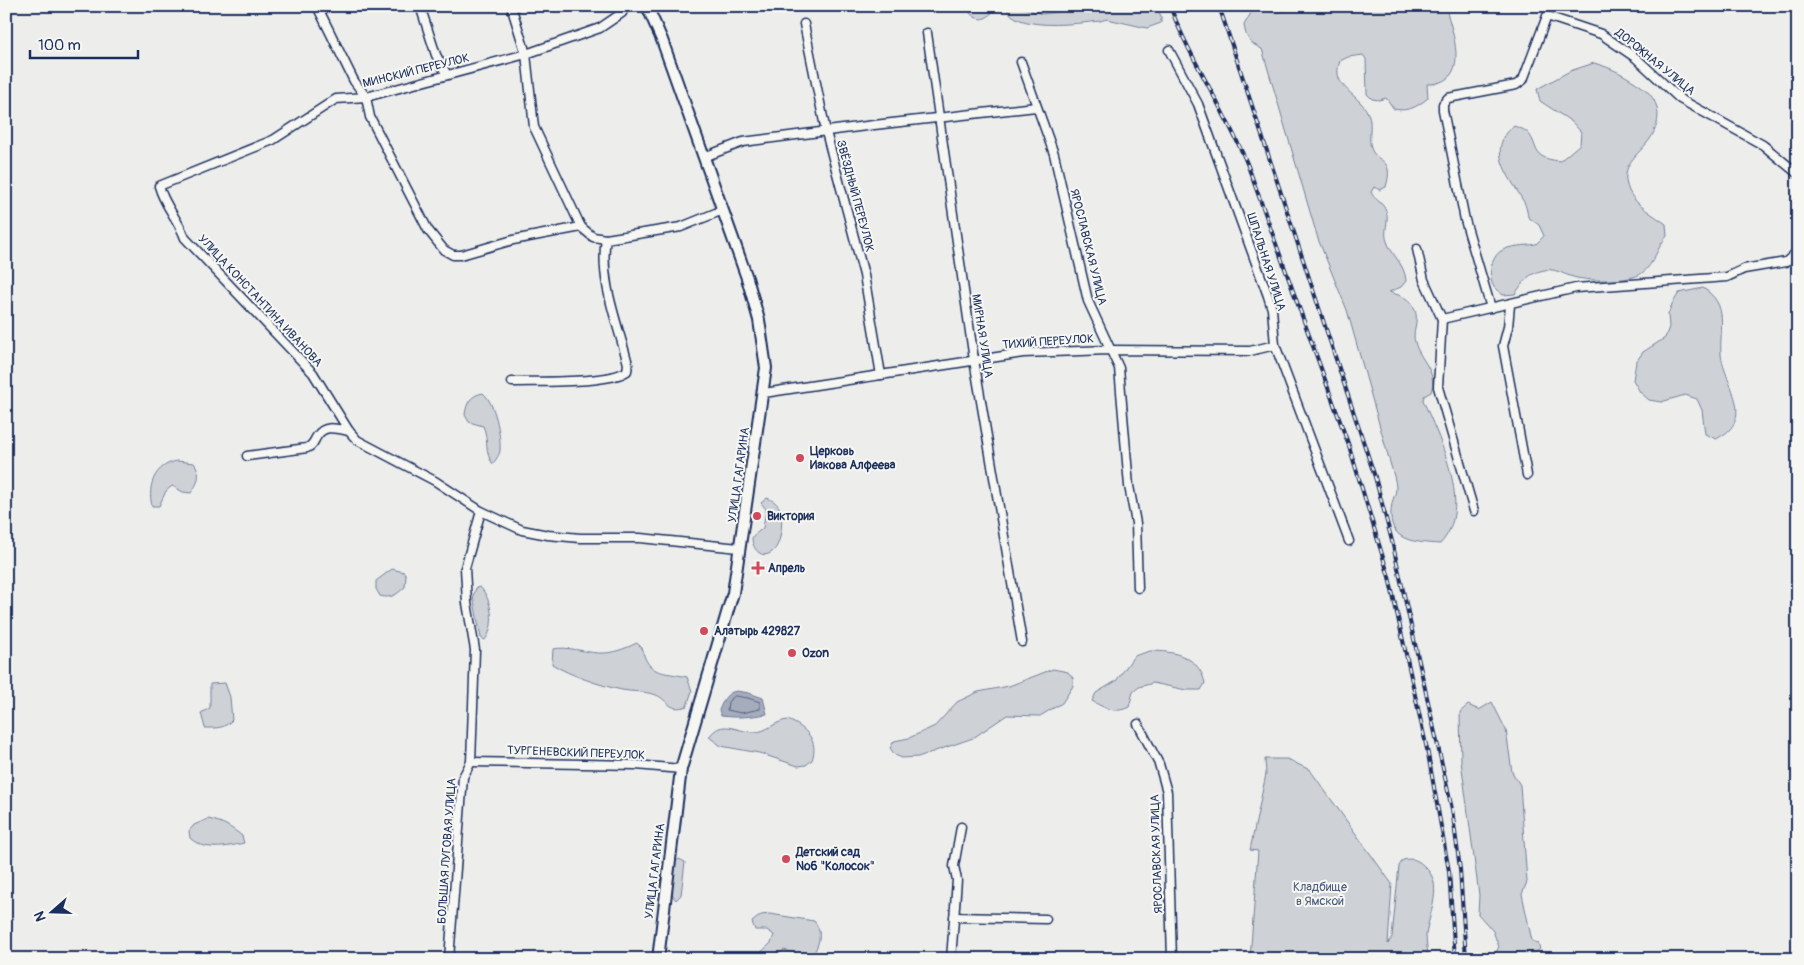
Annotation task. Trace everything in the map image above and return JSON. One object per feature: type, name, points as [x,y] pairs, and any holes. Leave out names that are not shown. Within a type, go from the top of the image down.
[{"type":"main road","name":"УЛИЦА ГАГАРИНА","points":[[647,6],[662,40],[723,210],[759,320],[766,368],[764,393],[739,548],[740,554],[731,602],[681,769],[658,959]]},
{"type":"street","points":[[316,6],[354,81],[366,97],[370,117],[428,230],[449,252],[461,255],[513,240],[581,227]]},
{"type":"street","points":[[420,6],[436,55],[447,75]]},
{"type":"street","points":[[511,6],[526,54],[534,127],[581,227],[594,237],[606,239],[681,227],[723,210]]},
{"type":"street","name":"МИНСКИЙ ПЕРЕУЛОК","points":[[159,186],[273,140],[336,99],[366,97],[526,54],[600,28],[622,13],[625,6]]},
{"type":"street","name":"ДОРОЖНАЯ УЛИЦА","points":[[1491,308],[1464,220],[1442,110],[1443,104],[1448,98],[1516,85],[1523,80],[1547,16],[1602,34],[1636,58],[1680,99],[1763,145],[1798,174]]},
{"type":"street","name":"ЗВЁЗДНЫЙ ПЕРЕУЛОК","points":[[804,24],[826,132],[864,275],[881,375]]},
{"type":"street","name":"МИРНАЯ УЛИЦА","points":[[927,33],[974,360],[1022,642]]},
{"type":"street","name":"ШПАЛЬНАЯ УЛИЦА","points":[[1169,50],[1198,104],[1268,296],[1272,310],[1276,345],[1349,541]]},
{"type":"street","name":"ЯРОСЛАВСКАЯ УЛИЦА","points":[[1021,62],[1054,154],[1088,301],[1109,350],[1119,368],[1129,486],[1136,523],[1138,588]]},
{"type":"street","points":[[704,157],[743,142],[1036,107]]},
{"type":"street","name":"УЛИЦА КОНСТАНТИНА ИВАНОВА","points":[[159,186],[162,197],[180,225],[185,238],[313,373],[349,431],[369,448],[435,482],[481,510],[522,530],[580,538],[640,538],[739,548]]},
{"type":"street","points":[[512,382],[581,380],[621,376],[627,372],[628,364],[606,279],[603,257],[606,239]]},
{"type":"street","points":[[1417,249],[1424,280],[1442,319],[1438,387],[1474,511]]},
{"type":"street","points":[[1442,319],[1510,305],[1576,288],[1726,277],[1744,269],[1786,262],[1798,251]]},
{"type":"street","points":[[1510,305],[1508,327],[1503,346],[1527,475]]},
{"type":"street","name":"ТИХИЙ ПЕРЕУЛОК","points":[[764,393],[1023,353],[1109,350],[1250,350],[1276,345]]},
{"type":"street","points":[[247,456],[307,448],[313,445],[318,435],[324,430],[332,428],[349,431]]},
{"type":"street","name":"БОЛЬШАЯ ЛУГОВАЯ УЛИЦА","points":[[449,959],[463,776],[471,762],[475,650],[466,603],[465,568],[481,510]]},
{"type":"street","name":"ЯРОСЛАВСКАЯ УЛИЦА","points":[[1138,724],[1159,764],[1167,792],[1172,959]]},
{"type":"street","name":"ТУРГЕНЕВСКИЙ ПЕРЕУЛОК","points":[[471,762],[626,765],[681,769]]},
{"type":"street","points":[[951,959],[957,880],[954,866],[961,827]]},
{"type":"street","points":[[954,916],[1046,919]]},
{"type":"green space","points":[[966,6],[989,6],[992,12],[989,16],[982,19],[974,17]]},
{"type":"green space","points":[[1006,6],[1016,6],[1043,14],[1098,6],[1156,6],[1161,16],[1161,23],[1147,28],[1107,19],[1063,24],[1033,23],[1020,20],[1011,14]]},
{"type":"green space","points":[[1255,6],[1275,13],[1301,6],[1450,6],[1446,9],[1455,45],[1456,57],[1454,67],[1450,76],[1441,82],[1427,84],[1428,98],[1416,106],[1404,110],[1394,109],[1386,98],[1372,99],[1367,94],[1366,59],[1363,55],[1348,57],[1340,61],[1338,70],[1342,84],[1360,102],[1369,116],[1370,140],[1373,153],[1387,165],[1388,177],[1386,187],[1380,190],[1374,187],[1371,192],[1386,211],[1386,238],[1403,269],[1406,281],[1401,287],[1389,292],[1402,296],[1410,302],[1415,310],[1415,342],[1430,372],[1433,385],[1431,392],[1424,396],[1423,400],[1445,453],[1454,492],[1454,511],[1450,529],[1440,544],[1419,542],[1402,537],[1392,525],[1392,503],[1396,490],[1395,480],[1347,310],[1318,239],[1262,49],[1249,40],[1246,33],[1244,25]]},
{"type":"green space","points":[[1594,63],[1624,75],[1635,82],[1647,91],[1656,104],[1658,117],[1654,132],[1631,162],[1626,174],[1626,182],[1629,191],[1636,201],[1666,224],[1667,236],[1650,265],[1636,276],[1611,280],[1592,280],[1546,270],[1530,275],[1515,294],[1503,295],[1492,283],[1491,267],[1495,258],[1505,249],[1536,244],[1544,236],[1539,225],[1528,217],[1524,203],[1506,171],[1500,153],[1501,144],[1505,135],[1514,126],[1526,131],[1539,154],[1550,159],[1560,161],[1580,144],[1581,132],[1572,122],[1540,101],[1537,89],[1570,71]]},
{"type":"green space","points":[[1703,288],[1717,302],[1720,309],[1721,354],[1737,411],[1735,422],[1728,431],[1716,439],[1705,434],[1702,410],[1697,399],[1685,395],[1661,402],[1649,400],[1640,392],[1633,380],[1636,362],[1643,352],[1665,338],[1669,327],[1668,315],[1679,293]]},
{"type":"green space","points":[[483,393],[494,411],[500,443],[500,452],[493,464],[488,455],[483,426],[469,422],[465,415],[470,400]]},
{"type":"green space","points":[[177,461],[194,463],[198,471],[196,486],[191,493],[183,492],[172,486],[166,491],[159,506],[152,506],[151,491],[154,477],[163,467]]},
{"type":"green space","points":[[767,498],[774,501],[779,507],[782,524],[778,543],[772,552],[764,555],[755,549],[752,538],[763,528],[766,509],[761,503]]},
{"type":"green space","points":[[392,569],[404,572],[406,576],[405,587],[393,596],[380,596],[376,589],[376,581]]},
{"type":"green space","points":[[480,587],[490,605],[491,613],[491,628],[485,640],[481,638],[473,596],[476,588]]},
{"type":"green space","points":[[637,643],[642,648],[648,664],[652,668],[663,673],[687,677],[692,691],[687,706],[676,708],[653,694],[622,690],[596,683],[576,676],[552,664],[553,649],[564,648],[608,653]]},
{"type":"green space","points":[[1150,651],[1168,652],[1191,661],[1202,674],[1205,683],[1201,690],[1186,690],[1153,683],[1139,687],[1133,692],[1129,707],[1124,709],[1110,709],[1092,701],[1096,693],[1116,681],[1134,656]]},
{"type":"green space","points":[[1053,669],[1068,672],[1073,678],[1073,686],[1062,703],[1040,716],[1007,715],[973,738],[918,757],[902,758],[895,755],[890,748],[894,741],[909,738],[935,726],[957,702],[978,692],[1009,686]]},
{"type":"green space","points":[[225,683],[230,697],[232,720],[223,726],[205,728],[201,713],[210,708],[210,684]]},
{"type":"green space","points":[[1492,702],[1506,730],[1512,772],[1520,785],[1527,882],[1522,894],[1532,941],[1538,943],[1540,949],[1531,956],[1532,959],[1492,959],[1499,947],[1493,931],[1478,914],[1479,895],[1461,761],[1460,712],[1468,705],[1479,710]]},
{"type":"green space","points":[[788,720],[805,731],[814,746],[812,760],[806,765],[798,766],[759,753],[721,746],[709,737],[719,728],[729,727],[759,732],[779,722]]},
{"type":"green space","name":"Кладбище в Ямской","points":[[1265,759],[1287,759],[1310,770],[1392,884],[1388,944],[1392,937],[1399,866],[1403,860],[1417,860],[1430,873],[1434,881],[1435,890],[1426,935],[1428,959],[1250,959],[1258,851],[1250,850],[1266,774]]},
{"type":"green space","points":[[208,819],[222,823],[234,830],[242,836],[244,843],[209,847],[190,838],[189,831],[194,825]]},
{"type":"green space","points":[[679,859],[685,862],[681,895],[676,900],[672,892],[671,879],[674,866]]},
{"type":"green space","points":[[770,914],[814,921],[817,924],[819,936],[815,951],[804,956],[784,950],[773,959],[754,959],[771,943],[774,935],[767,930],[755,930],[752,922],[761,915]]},
{"type":"water","points":[[737,691],[763,698],[767,714],[744,717],[721,716],[719,710],[724,700],[730,693]]},
{"type":"railway","points":[[1170,6],[1178,27],[1248,166],[1349,446],[1389,577],[1428,754],[1449,871],[1455,959]]},
{"type":"railway","points":[[1219,6],[1375,477],[1392,541],[1452,809],[1460,869],[1466,959]]},
{"type":"place","name":"Церковь Иакова Алфеева","points":[[800,458]]},
{"type":"place","name":"Виктория","points":[[757,516]]},
{"type":"place","name":"Апрель","points":[[758,568]]},
{"type":"place","name":"Алатырь 429827","points":[[704,631]]},
{"type":"place","name":"Ozon","points":[[792,653]]},
{"type":"place","name":"Детский сад №6 \"Колосок\"","points":[[786,859]]}]
